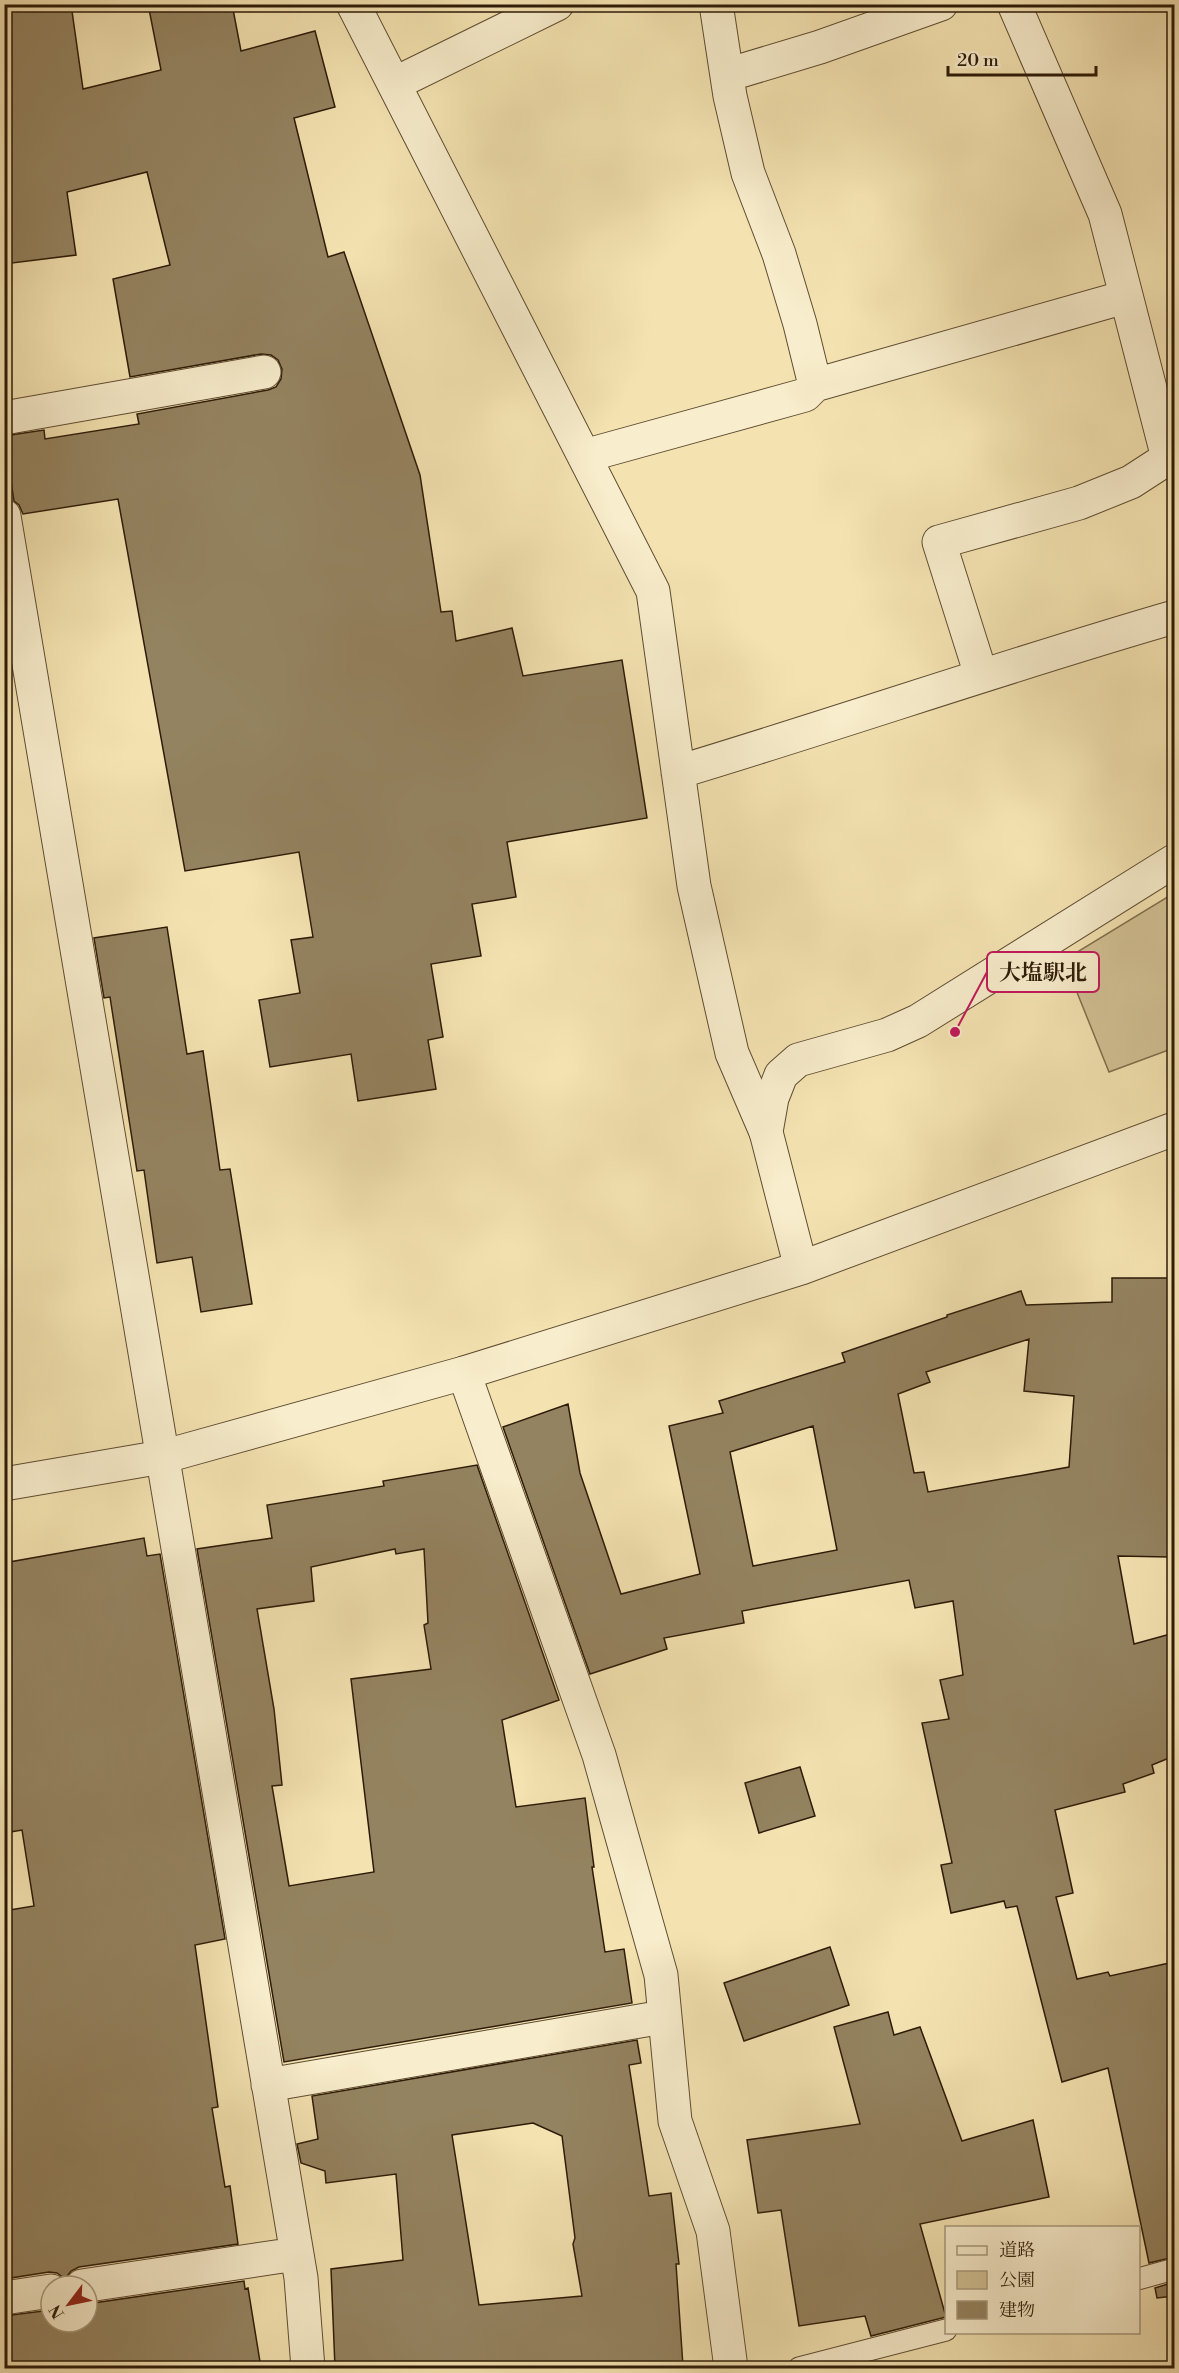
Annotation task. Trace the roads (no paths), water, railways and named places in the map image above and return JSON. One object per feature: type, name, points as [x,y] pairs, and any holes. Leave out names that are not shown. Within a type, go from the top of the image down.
[{"type":"street","points":[[353,4],[653,591],[694,886],[732,1053],[766,1132],[801,1268]]},
{"type":"street","points":[[394,84],[557,4]]},
{"type":"street","points":[[716,4],[727,75],[748,173],[779,254],[815,385]]},
{"type":"street","points":[[727,75],[820,47],[941,4]]},
{"type":"street","points":[[981,675],[939,543],[1079,503],[1131,482],[1172,457],[1125,297],[1105,214],[1014,4]]},
{"type":"street","points":[[584,456],[805,395],[815,385],[1125,297]]},
{"type":"street","points":[[4,418],[264,372]]},
{"type":"street","points":[[4,516],[301,2278],[308,2368]]},
{"type":"street","points":[[678,772],[1174,616]]},
{"type":"street","points":[[766,1132],[771,1098],[782,1075],[798,1060],[887,1035],[918,1021],[1174,861]]},
{"type":"street","points":[[4,1484],[162,1457],[464,1373],[801,1268],[1174,1129]]},
{"type":"street","points":[[464,1373],[599,1755],[660,1975],[675,2121],[713,2230],[731,2368]]},
{"type":"street","points":[[268,2085],[663,2016]]},
{"type":"street","points":[[99,2283],[296,2254]]},
{"type":"street","points":[[4,2298],[39,2293]]},
{"type":"lane","points":[[1140,2278],[1174,2269]]},
{"type":"lane","points":[[799,2368],[945,2330]]},
{"type":"place","name":"大塩駅北","points":[[955,1032]]}]
